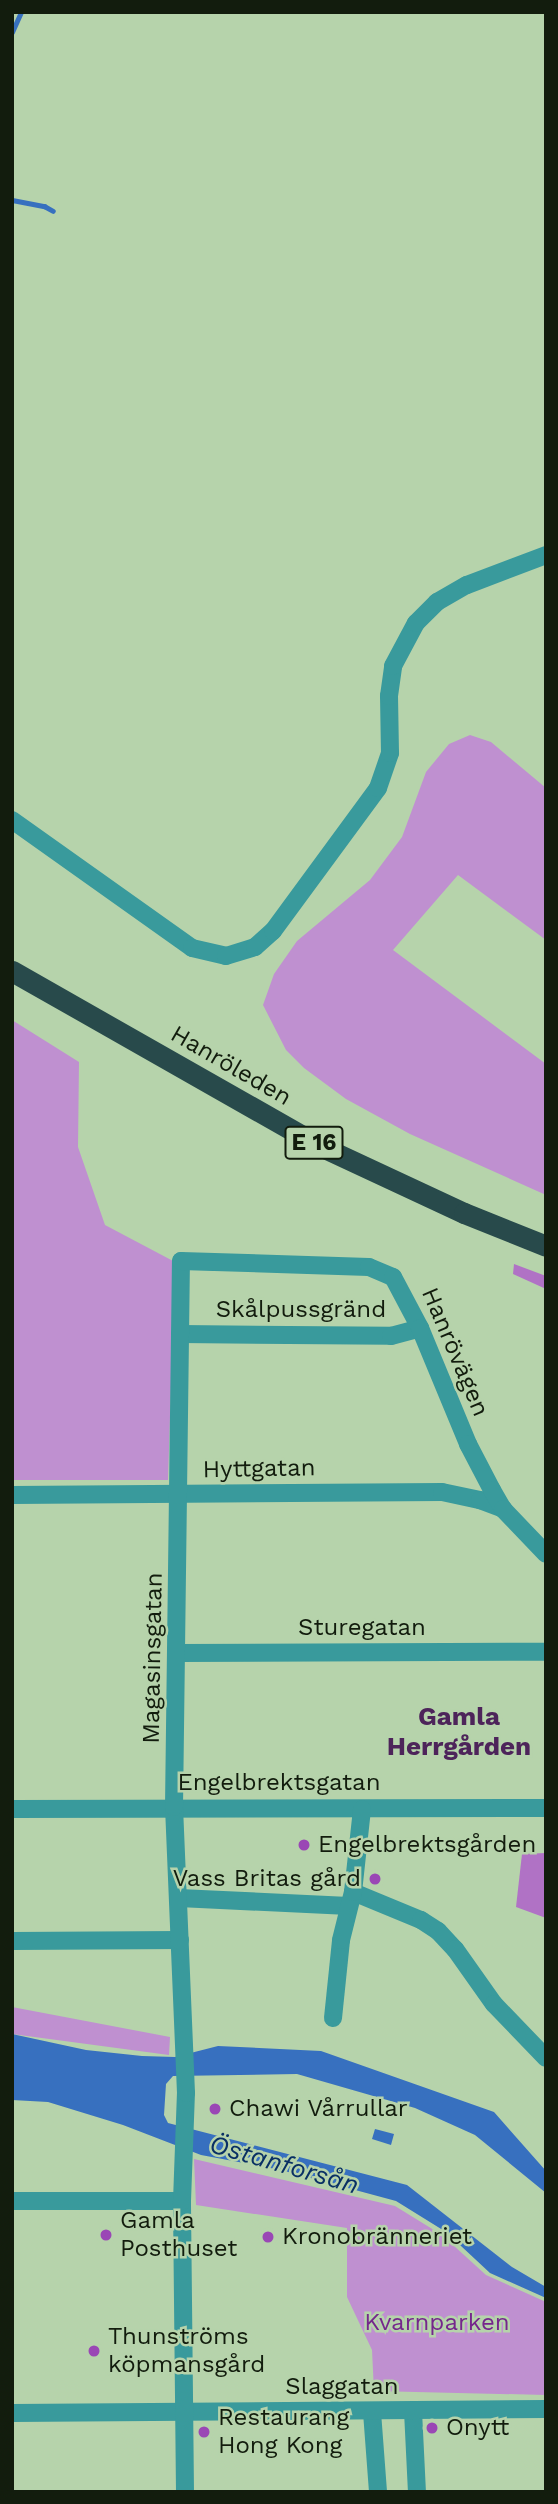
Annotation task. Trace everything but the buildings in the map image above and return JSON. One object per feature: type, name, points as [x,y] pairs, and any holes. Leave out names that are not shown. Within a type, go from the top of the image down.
[{"type":"highway","name":"Hanröleden","points":[[12,971],[317,1145],[464,1213],[546,1246]]},
{"type":"street","points":[[12,820],[192,948],[203,953],[226,956],[255,947],[272,931],[378,788],[390,753],[388,696],[393,666],[416,623],[437,602],[467,585],[546,555]]},
{"type":"street","name":"Hanrövägen","points":[[181,1261],[379,1269],[398,1282],[468,1444],[503,1509],[546,1554]]},
{"type":"street","name":"Magasinsgatan","points":[[181,1261],[174,1807],[186,2081],[182,2201]]},
{"type":"street","name":"Skålpussgränd","points":[[180,1334],[391,1336],[419,1328]]},
{"type":"street","name":"Hyttgatan","points":[[12,1496],[442,1492],[480,1500],[503,1509]]},
{"type":"street","name":"Sturegatan","points":[[178,1653],[546,1651]]},
{"type":"street","name":"Engelbrektsgatan","points":[[12,1809],[546,1808]]},
{"type":"street","points":[[333,2018],[341,1940],[351,1899],[362,1809]]},
{"type":"street","points":[[179,1898],[351,1899],[421,1920],[438,1931],[455,1949],[494,2004],[546,2058]]},
{"type":"street","points":[[12,1941],[180,1940]]},
{"type":"street","points":[[12,2201],[182,2201],[185,2492]]},
{"type":"street","name":"Slaggatan","points":[[12,2413],[546,2409]]},
{"type":"street","points":[[413,2411],[417,2492]]},
{"type":"street","points":[[377,2412],[378,2492]]},
{"type":"green space","points":[[470,735],[491,742],[546,788],[546,940],[458,875],[393,950],[546,1064],[546,1195],[410,1134],[346,1099],[304,1068],[286,1050],[263,1005],[274,974],[297,941],[370,880],[402,837],[426,772],[449,744]]},
{"type":"green space","points":[[12,1020],[79,1062],[78,1147],[105,1225],[175,1262],[168,1480],[12,1480]]},
{"type":"green space","points":[[12,2007],[170,2037],[169,2055],[12,2034]]},
{"type":"green space","name":"Kvarnparken","points":[[194,2159],[395,2206],[442,2235],[486,2275],[546,2302],[546,2395],[374,2391],[372,2350],[347,2297],[347,2228],[196,2205]]},
{"type":"shaded area","points":[[514,1264],[546,1276],[546,1289],[513,1274]]},
{"type":"shaded area","points":[[546,1853],[546,1918],[516,1907],[522,1854]]},
{"type":"water","name":"Östanforsån","points":[[12,2034],[86,2050],[142,2056],[175,2057],[218,2046],[321,2051],[494,2112],[546,2171],[546,2193],[475,2135],[415,2108],[297,2074],[173,2076],[166,2084],[164,2115],[168,2123],[407,2185],[512,2267],[546,2287],[546,2298],[490,2273],[446,2232],[396,2201],[281,2170],[201,2155],[123,2125],[48,2102],[12,2100]]},
{"type":"water","points":[[375,2129],[394,2134],[391,2145],[372,2139]]},
{"type":"waterway","points":[[12,32],[21,12]]},
{"type":"waterway","points":[[12,200],[44,206],[53,211]]},
{"type":"place","name":"Engelbrektsgården","points":[[304,1845]]},
{"type":"place","name":"Vass Britas gård","points":[[375,1879]]},
{"type":"place","name":"Chawi Vårrullar","points":[[215,2109]]},
{"type":"place","name":"Gamla Posthuset","points":[[106,2235]]},
{"type":"place","name":"Kronobränneriet","points":[[268,2237]]},
{"type":"place","name":"Thunströms köpmansgård","points":[[94,2351]]},
{"type":"place","name":"Onytt","points":[[432,2428]]},
{"type":"place","name":"Restaurang Hong Kong","points":[[204,2432]]},
{"type":"district","name":"Gamla Herrgården","points":[[459,1732]]}]
